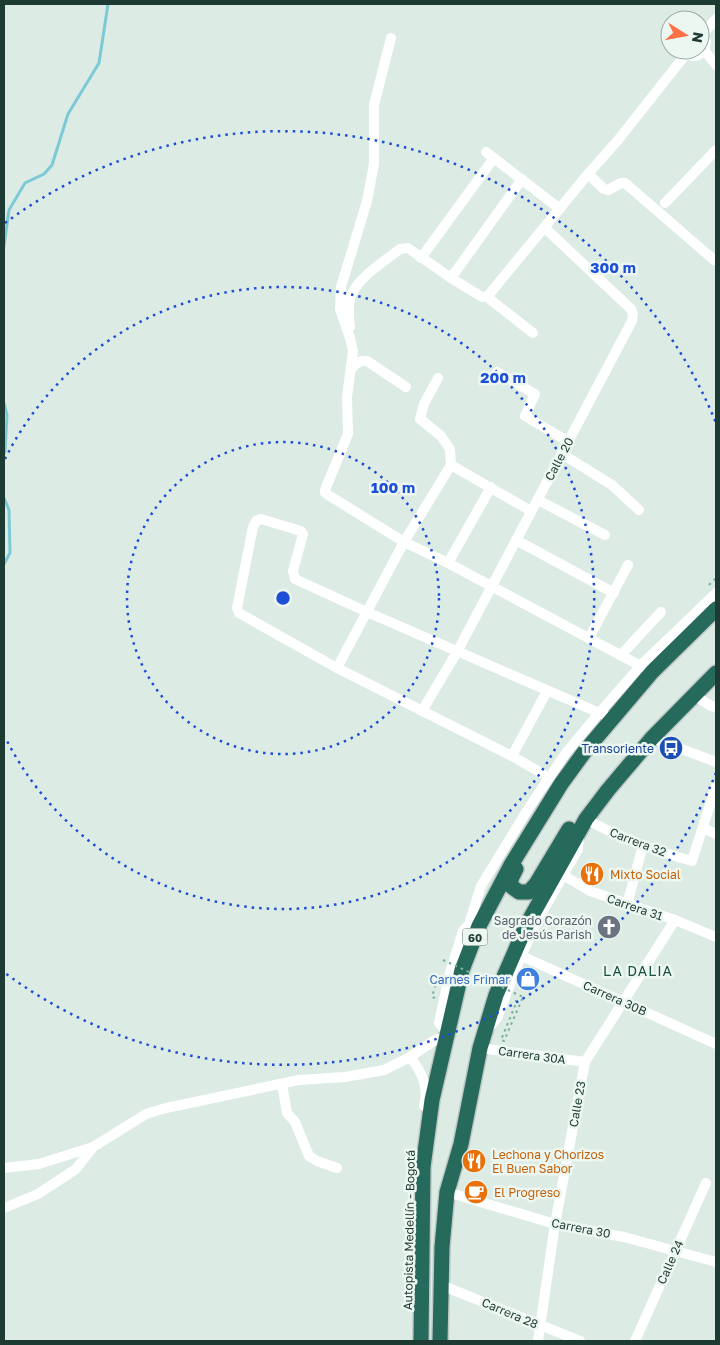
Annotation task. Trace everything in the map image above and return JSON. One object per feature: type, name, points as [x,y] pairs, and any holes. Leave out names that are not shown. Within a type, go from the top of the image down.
[{"type":"highway","name":"Autopista Medellín - Bogotá","points":[[421,1341],[423,1167],[432,1100],[462,970],[479,926],[511,865],[561,784],[585,751],[605,715],[646,668],[716,608]]},
{"type":"highway","points":[[440,1341],[442,1247],[447,1192],[461,1144],[482,1040],[496,995],[560,873],[582,825],[652,738],[716,673]]},
{"type":"highway","points":[[572,770],[564,793],[514,872],[511,886],[515,890],[524,893],[529,892],[577,817],[584,811],[596,806]]},
{"type":"street","points":[[391,38],[374,105],[374,164],[367,201],[341,287],[340,309],[353,352],[347,397],[348,434],[325,493],[404,542],[448,563],[646,668],[683,625],[716,594]]},
{"type":"street","points":[[487,297],[618,140],[679,60]]},
{"type":"street","points":[[665,203],[716,150]]},
{"type":"street","points":[[421,258],[490,155],[560,209]]},
{"type":"street","points":[[588,174],[608,190],[621,183],[625,183],[714,260]]},
{"type":"street","points":[[451,278],[522,179]]},
{"type":"street","name":"Calle 20","points":[[422,711],[457,652],[632,321],[633,314],[631,309],[545,228]]},
{"type":"street","points":[[350,338],[350,297],[364,279],[400,249],[408,248],[451,278],[482,297],[487,297],[533,333]]},
{"type":"street","points":[[351,369],[362,360],[406,386]]},
{"type":"street","points":[[497,372],[535,394],[525,416],[569,442]]},
{"type":"street","points":[[337,668],[404,542],[451,464],[450,449],[441,436],[420,419],[424,404],[438,378]]},
{"type":"street","points":[[562,454],[612,485],[639,510]]},
{"type":"street","points":[[451,464],[531,511]]},
{"type":"street","points":[[448,563],[491,487]]},
{"type":"street","points":[[538,500],[605,535]]},
{"type":"street","points":[[534,828],[528,816],[528,800],[544,774],[605,715],[457,652],[295,578],[293,571],[303,539],[301,531],[261,519],[256,521],[253,526],[237,611],[337,668],[544,774]]},
{"type":"street","points":[[516,540],[614,593]]},
{"type":"street","points":[[589,638],[628,565]]},
{"type":"street","points":[[683,625],[689,614],[716,588]]},
{"type":"street","points":[[621,655],[661,612]]},
{"type":"street","points":[[716,682],[695,693],[711,706],[716,707]]},
{"type":"street","points":[[512,756],[547,691]]},
{"type":"street","points":[[652,738],[716,762]]},
{"type":"street","points":[[4,1168],[38,1164],[93,1147],[146,1114],[166,1108],[299,1080],[345,1077],[384,1070],[410,1057],[446,1034],[439,1023],[449,976],[463,931],[469,924],[481,886],[528,809],[566,752],[574,750],[585,751]]},
{"type":"street","points":[[716,786],[703,828],[716,834]]},
{"type":"street","name":"Carrera 32","points":[[582,825],[600,827],[643,845],[692,862],[703,828]]},
{"type":"street","points":[[627,905],[643,845]]},
{"type":"street","name":"Carrera 31","points":[[560,873],[590,891],[716,936]]},
{"type":"street","name":"Calle 23","points":[[538,1341],[555,1224],[585,1062],[675,920]]},
{"type":"street","name":"Carrera 30B","points":[[517,954],[716,1044]]},
{"type":"street","name":"Carrera 30A","points":[[482,1040],[585,1062]]},
{"type":"street","points":[[410,1057],[419,1069],[426,1084],[426,1098],[419,1141],[423,1167]]},
{"type":"street","points":[[282,1084],[287,1113],[295,1122],[310,1156],[316,1161],[337,1168]]},
{"type":"street","points":[[4,1208],[38,1194],[76,1169],[93,1147]]},
{"type":"street","name":"Calle 24","points":[[635,1341],[706,1183]]},
{"type":"street","name":"Carrera 30","points":[[447,1192],[555,1224],[624,1237],[716,1262]]},
{"type":"street","name":"Carrera 28","points":[[441,1285],[580,1341]]},
{"type":"path","points":[[443,960],[523,997],[504,1041],[501,1040],[517,1002]]},
{"type":"waterway","points":[[4,246],[9,210],[25,183],[44,174],[52,165],[68,114],[99,63],[108,4]]},
{"type":"waterway","points":[[4,403],[7,415],[4,454]]},
{"type":"waterway","points":[[4,498],[9,510],[10,553],[4,564]]},
{"type":"place","name":"Transoriente","points":[[671,748]]},
{"type":"place","name":"Mixto Social","points":[[592,874]]},
{"type":"place","name":"Sagrado Corazón de Jesús Parish","points":[[609,927]]},
{"type":"place","name":"Carnes Frimar","points":[[528,979]]},
{"type":"place","name":"Lechona y Chorizos El Buen Sabor","points":[[474,1161]]},
{"type":"place","name":"El Progreso","points":[[476,1192]]},
{"type":"district","name":"LA DALIA","points":[[638,970]]}]
